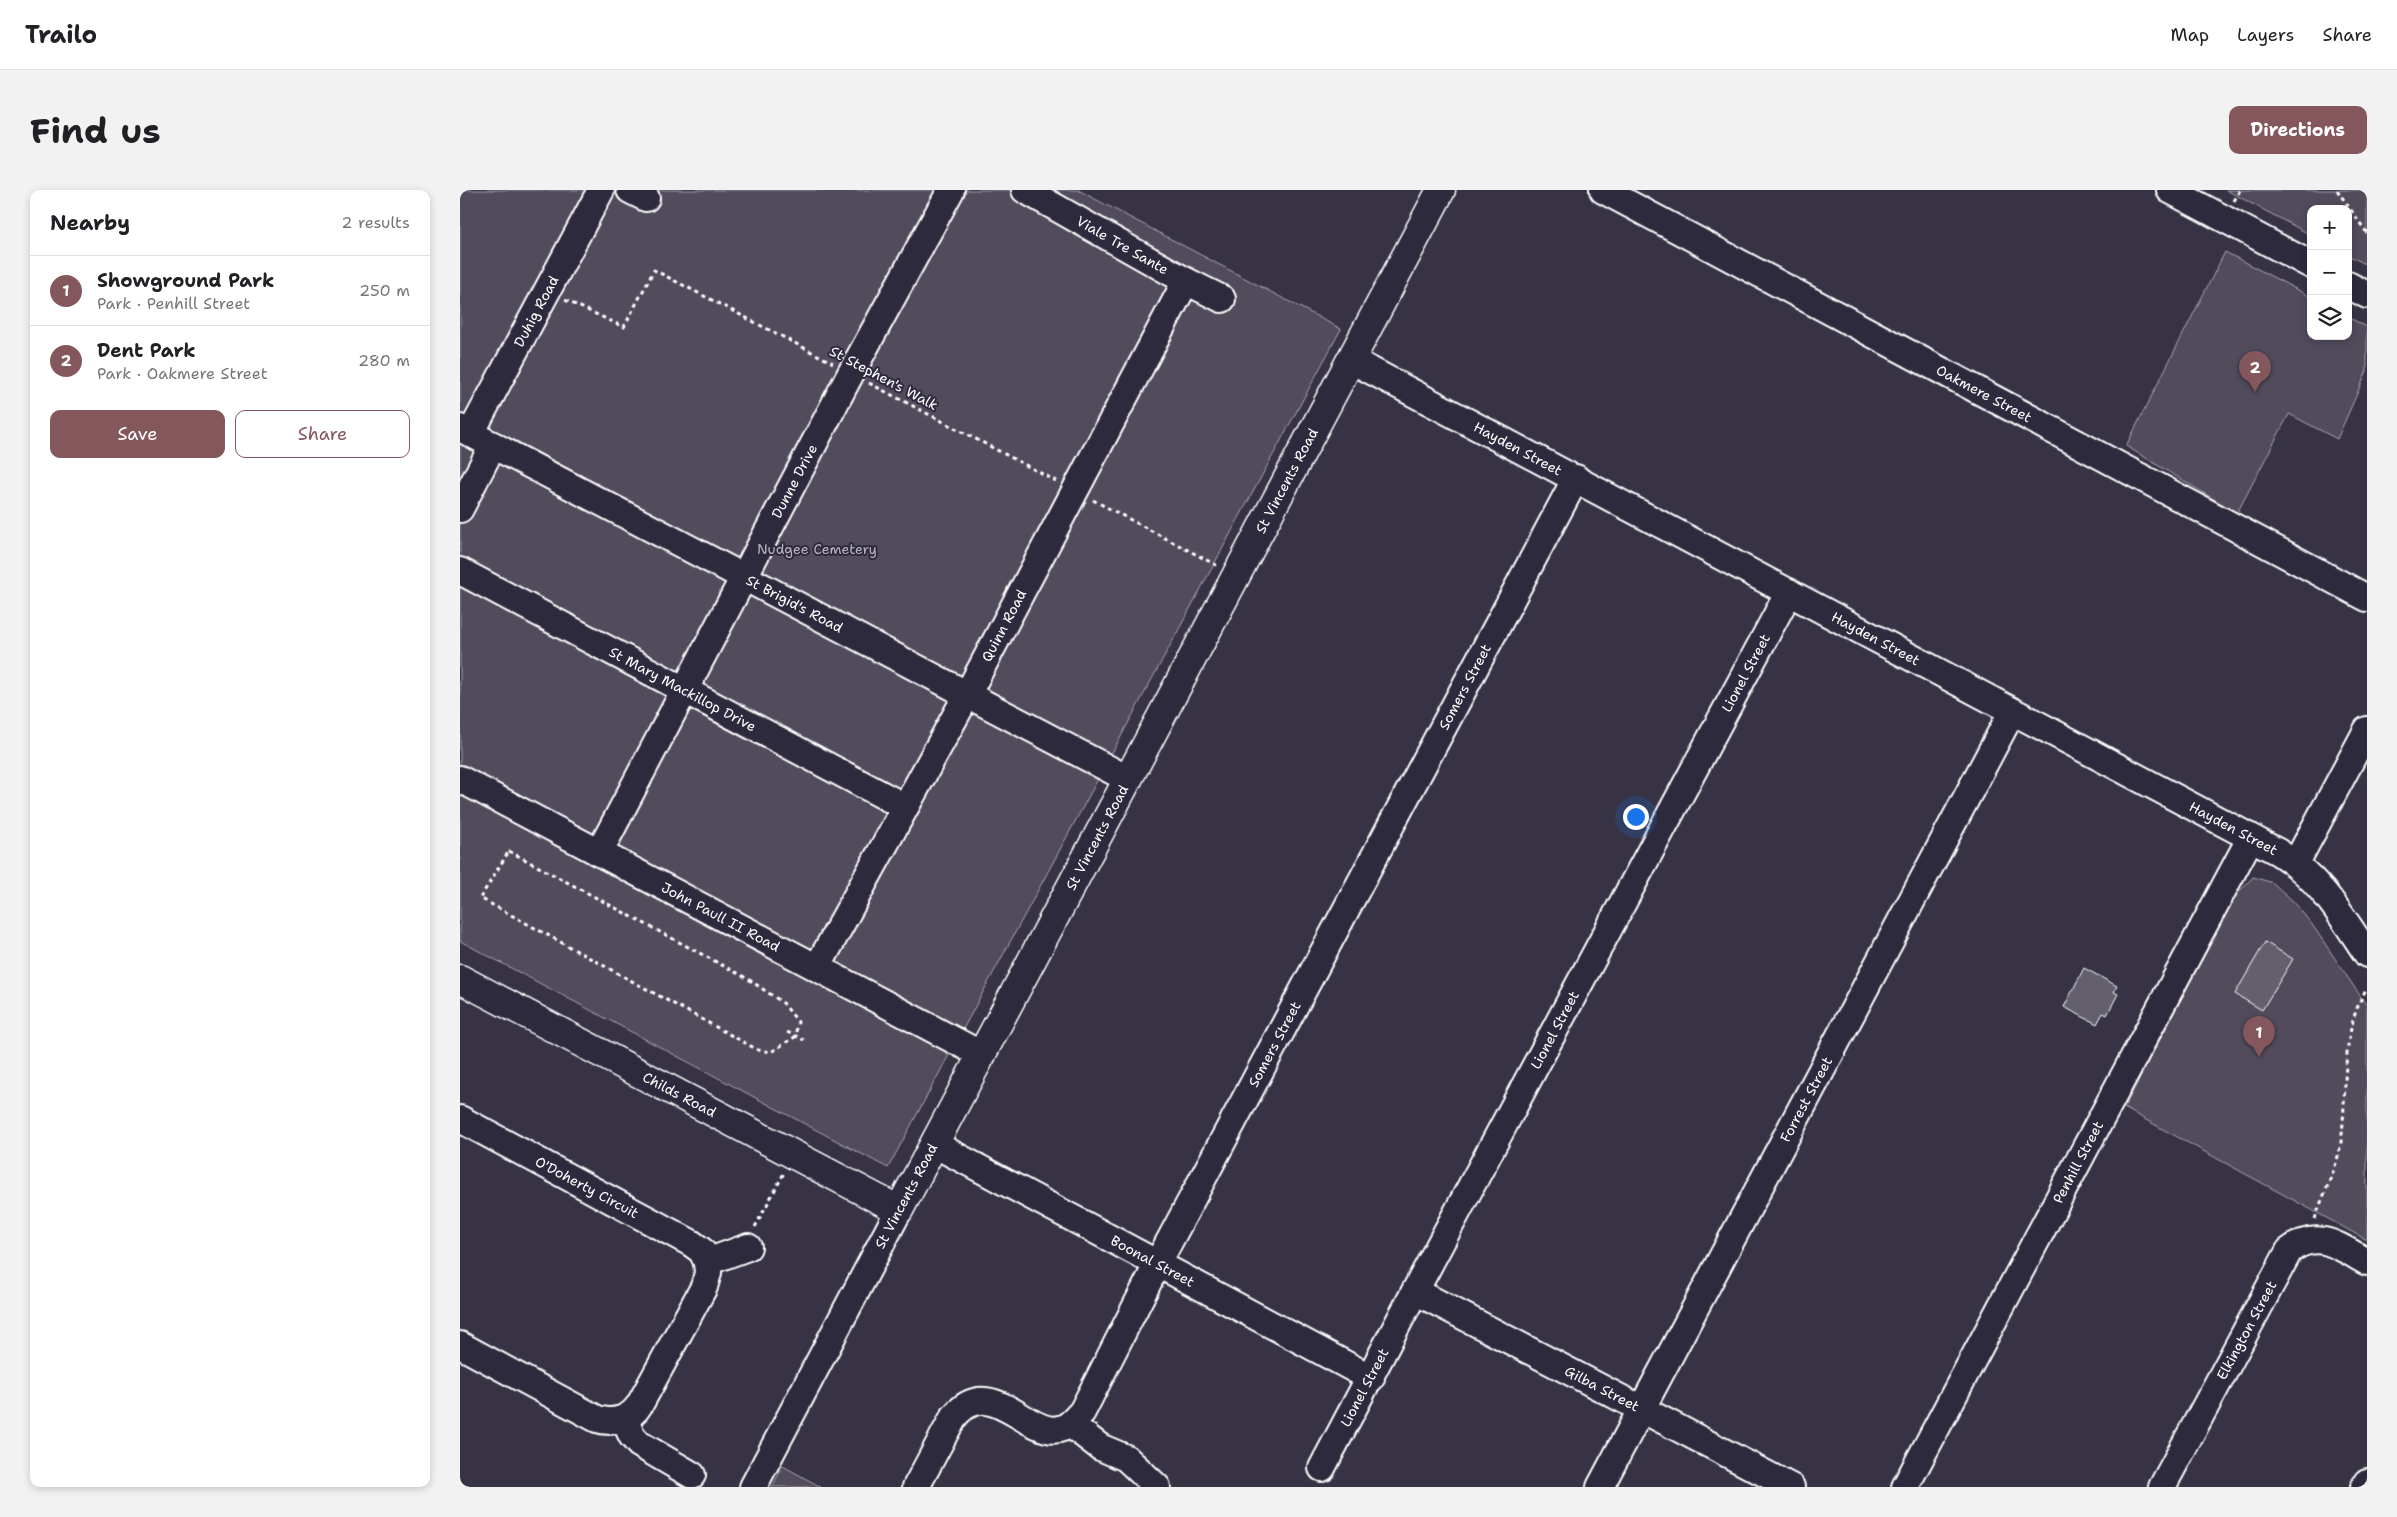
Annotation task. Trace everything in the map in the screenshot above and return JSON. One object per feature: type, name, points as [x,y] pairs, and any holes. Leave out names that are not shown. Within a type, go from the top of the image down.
[{"type":"main road","name":"St Vincents Road","points":[[899,1210],[1441,190]]},
{"type":"main road","name":"Childs Road","points":[[460,979],[899,1210]]},
{"type":"street","name":"Duhig Road","points":[[465,431],[547,292],[601,190]]},
{"type":"street","name":"Dunne Drive","points":[[599,853],[851,373],[951,190]]},
{"type":"street","name":"Viale Tre Sante","points":[[1025,190],[1186,281],[1222,299]]},
{"type":"street","name":"Oakmere Street","points":[[1603,190],[2367,598]]},
{"type":"street","points":[[2170,190],[2307,263]]},
{"type":"street","name":"Quinn Road","points":[[817,968],[967,695],[1186,281]]},
{"type":"street","points":[[2352,287],[2367,295]]},
{"type":"street","name":"Hayden Street","points":[[1351,360],[1576,478],[2296,863],[2330,899],[2367,954]]},
{"type":"street","name":"St Brigid's Road","points":[[465,431],[1128,779]]},
{"type":"street","points":[[460,509],[493,445]]},
{"type":"street","name":"Somers Street","points":[[1070,1424],[1082,1412],[1157,1264],[1576,478]]},
{"type":"street","name":"St Mary Mackillop Drive","points":[[460,571],[906,807]]},
{"type":"street","name":"Lionel Street","points":[[1322,1468],[1789,592]]},
{"type":"street","name":"Forrest Street","points":[[1600,1487],[2012,712]]},
{"type":"street","points":[[2296,863],[2367,730]]},
{"type":"street","name":"John Paull II Road","points":[[460,779],[982,1055]]},
{"type":"street","name":"Penhill Street","points":[[1905,1487],[2251,838]]},
{"type":"street","name":"O'Doherty Circuit","points":[[460,1119],[691,1243],[702,1252],[707,1262]]},
{"type":"street","name":"Boonal Street","points":[[934,1144],[1371,1378]]},
{"type":"street","name":"St Vincents Road","points":[[753,1487],[899,1210]]},
{"type":"street","points":[[2310,1240],[2331,1243],[2367,1262]]},
{"type":"street","name":"Elkington Street","points":[[2162,1487],[2284,1257],[2296,1246],[2310,1240]]},
{"type":"street","points":[[460,1345],[597,1419],[612,1422],[624,1419],[636,1410],[640,1404],[704,1287],[708,1273],[707,1262],[748,1246]]},
{"type":"street","name":"Gilba Street","points":[[1415,1291],[1791,1487]]},
{"type":"street","points":[[916,1487],[959,1411],[972,1402],[990,1401],[1046,1428],[1054,1429],[1070,1424],[1100,1447],[1126,1458],[1157,1487]]},
{"type":"street","points":[[624,1419],[632,1436],[639,1444],[692,1475]]},
{"type":"street","points":[[2364,1487],[2367,1482]]},
{"type":"path","points":[[2337,190],[2367,233]]},
{"type":"path","name":"St Stephen's Walk","points":[[547,292],[624,327],[654,270],[1236,576]]},
{"type":"path","points":[[509,850],[748,979],[783,1003],[798,1022],[795,1037],[770,1052],[758,1050],[480,898],[509,850]]},
{"type":"path","points":[[2310,1240],[2340,1145],[2344,1084],[2354,1018],[2367,988]]},
{"type":"path","points":[[787,1032],[804,1040]]},
{"type":"path","points":[[748,1246],[752,1231],[793,1155]]},
{"type":"green space","name":"Nudgee Cemetery","points":[[460,190],[1078,190],[1341,329],[888,1168],[460,941]]},
{"type":"green space","points":[[2226,190],[2367,190],[2367,265],[2352,257],[2352,205],[2307,205],[2307,233]]},
{"type":"green space","points":[[2225,252],[2307,295],[2307,340],[2352,340],[2352,319],[2367,327],[2367,371],[2337,439],[2289,414],[2237,513],[2126,446]]},
{"type":"green space","points":[[2253,877],[2273,883],[2294,902],[2313,926],[2367,1006],[2367,1240],[2124,1108],[2236,895]]},
{"type":"green space","points":[[783,1466],[821,1487],[772,1487]]},
{"type":"building","points":[[2265,942],[2293,959],[2262,1010],[2235,994]]},
{"type":"building","points":[[2084,968],[2117,986],[2114,992],[2118,994],[2107,1015],[2103,1013],[2097,1024],[2064,1007]]},
{"type":"place","name":"Dent Park","points":[[2255,392]]},
{"type":"place","name":"Showground Park","points":[[2259,1057]]}]
